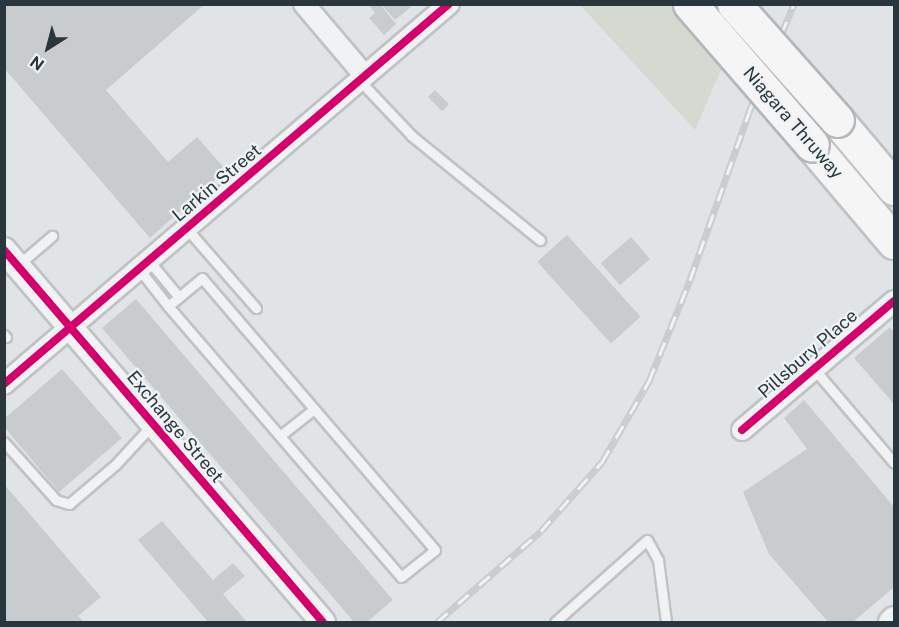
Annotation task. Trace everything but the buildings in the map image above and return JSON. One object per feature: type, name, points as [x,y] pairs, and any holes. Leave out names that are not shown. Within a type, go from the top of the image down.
[{"type":"highway","name":"Niagara Thruway","points":[[690,4],[894,242]]},
{"type":"highway","name":"Niagara Thruway","points":[[734,4],[894,188]]},
{"type":"street","points":[[304,4],[363,79]]},
{"type":"street","name":"Larkin Street","points":[[4,384],[449,4]]},
{"type":"street","name":"Exchange Street","points":[[11,257],[323,622]]},
{"type":"street","name":"Pillsbury Place","points":[[742,430],[894,301]]},
{"type":"street","points":[[891,622],[894,619]]},
{"type":"lane","points":[[363,79],[412,136],[540,240]]},
{"type":"lane","points":[[187,229],[256,308]]},
{"type":"lane","points":[[11,257],[52,236]]},
{"type":"lane","points":[[144,265],[179,297]]},
{"type":"lane","points":[[144,265],[168,306],[401,577],[435,550],[202,278],[168,306]]},
{"type":"lane","points":[[814,369],[894,463]]},
{"type":"lane","points":[[281,435],[314,409]]},
{"type":"lane","points":[[4,442],[56,500],[69,504],[115,465],[153,424]]},
{"type":"lane","points":[[555,622],[647,540],[658,560],[666,622]]},
{"type":"shaded area","points":[[580,5],[749,5],[695,130]]},
{"type":"railway","points":[[437,622],[541,531],[602,462],[649,381],[690,280],[749,112],[794,4]]},
{"type":"cycle path","points":[[4,384],[449,4]]},
{"type":"cycle path","points":[[4,250],[323,622]]},
{"type":"cycle path","points":[[742,430],[894,301]]}]
